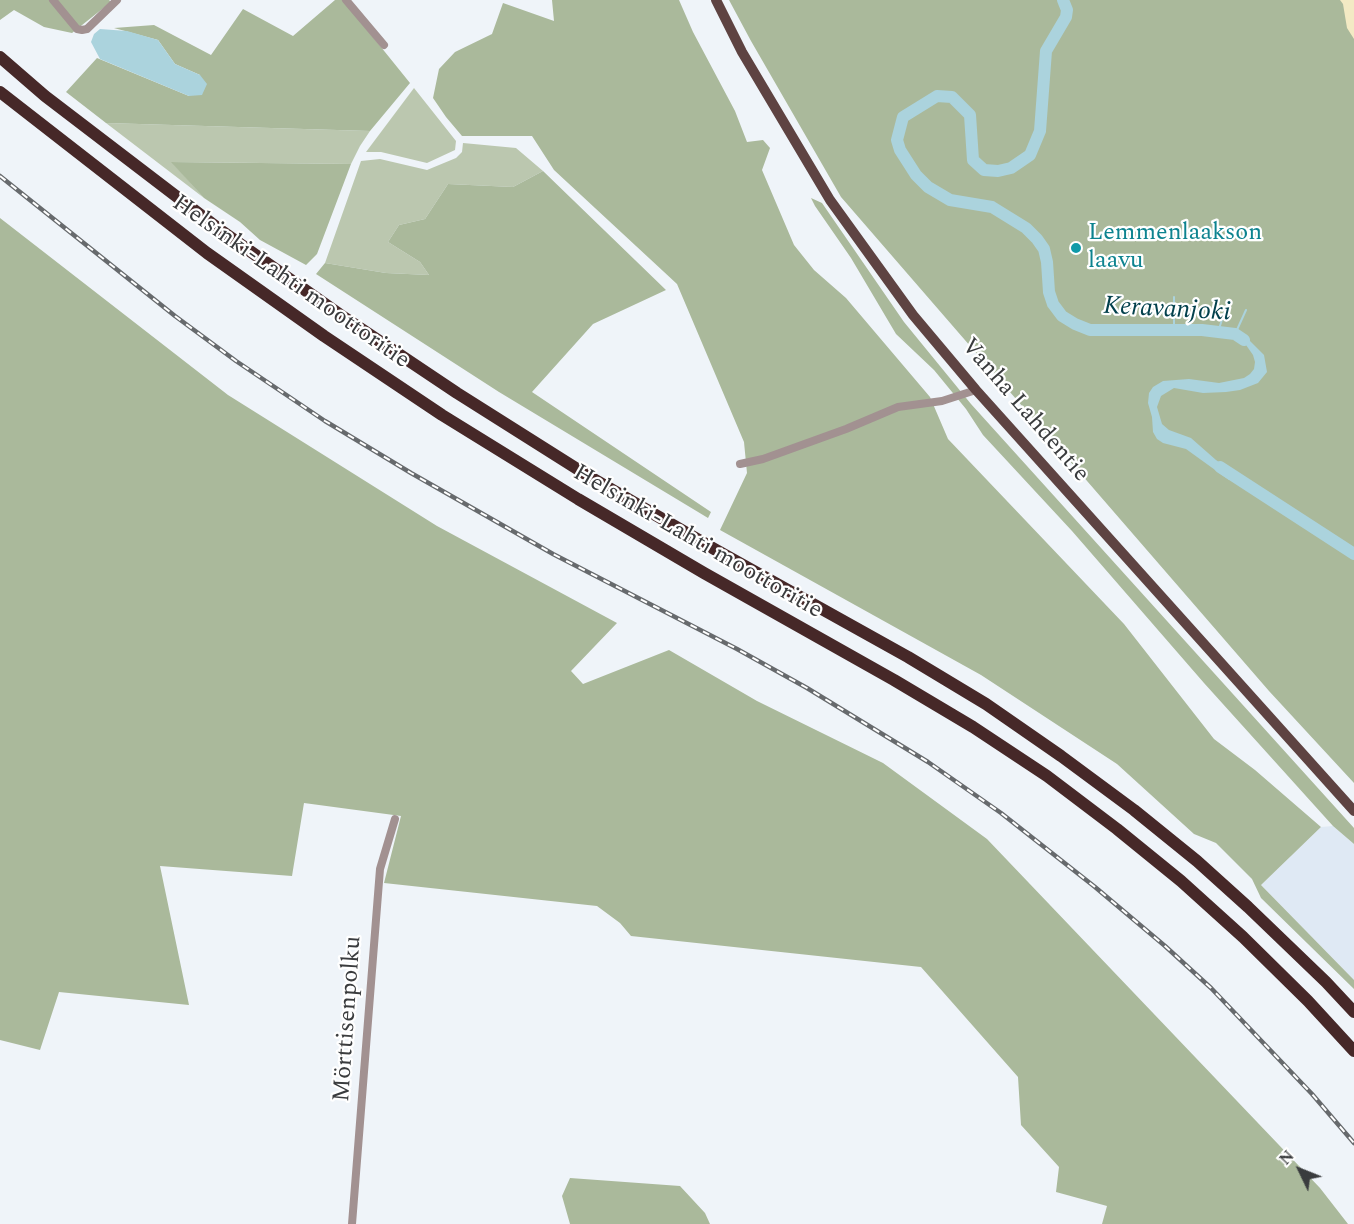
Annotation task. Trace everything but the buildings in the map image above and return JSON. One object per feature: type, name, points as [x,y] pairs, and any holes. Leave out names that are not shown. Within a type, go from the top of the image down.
[{"type":"highway","name":"Helsinki-Lahti moottoritie","points":[[0,57],[45,96],[223,232],[339,314],[457,393],[590,477],[908,657],[986,704],[1061,756],[1134,810],[1197,861],[1326,981],[1354,1012]]},
{"type":"highway","name":"Helsinki-Lahti moottoritie","points":[[0,93],[207,253],[324,336],[442,415],[587,505],[973,727],[1047,776],[1181,881],[1308,1001],[1354,1051]]},
{"type":"main road","name":"Vanha Lahdentie","points":[[716,0],[742,52],[830,200],[913,315],[976,390],[1354,811]]},
{"type":"street","points":[[53,0],[77,29],[82,30],[92,24],[117,0]]},
{"type":"street","points":[[346,0],[384,45]]},
{"type":"street","points":[[740,464],[763,459],[846,429],[898,407],[942,401],[976,390]]},
{"type":"street","name":"Mörttisenpolku","points":[[352,1224],[380,868],[395,819]]},
{"type":"shaded area","points":[[1333,826],[1354,844],[1354,980],[1261,885],[1321,827]]},
{"type":"green space","points":[[0,0],[109,0],[111,2],[72,33],[44,27],[14,10],[0,20]]},
{"type":"green space","points":[[335,0],[343,0],[410,83],[370,131],[106,123],[66,92],[97,58],[189,96],[200,75],[175,64],[158,40],[114,28],[154,25],[211,55],[243,9],[293,36]]},
{"type":"green space","points":[[552,0],[679,0],[693,32],[735,111],[747,142],[763,140],[770,148],[762,170],[794,245],[814,270],[846,298],[930,397],[948,439],[1124,624],[1214,739],[1255,770],[1321,827],[1261,885],[1354,980],[1354,989],[1261,898],[1252,879],[1216,843],[1194,834],[1117,764],[981,675],[720,530],[747,473],[744,442],[677,284],[554,170],[532,136],[462,136],[433,98],[439,69],[455,52],[492,34],[503,3],[554,21]]},
{"type":"green space","points":[[729,0],[1354,0],[1354,783],[1269,691],[841,197]]},
{"type":"green space","points":[[414,88],[456,141],[455,150],[427,163],[381,152],[366,152]]},
{"type":"green space","points":[[106,123],[370,131],[351,164],[172,162],[204,198]]},
{"type":"green space","points":[[463,143],[516,148],[543,171],[513,187],[448,184],[425,219],[399,225],[388,242],[420,262],[429,275],[386,273],[325,263],[361,161],[380,159],[427,170],[456,158],[462,152]]},
{"type":"green space","points":[[171,162],[351,164],[317,254],[306,265],[260,240],[240,222],[204,198]]},
{"type":"green space","points":[[543,171],[666,290],[593,324],[532,392],[711,512],[708,518],[499,392],[316,274],[325,263],[386,273],[429,275],[420,262],[388,242],[399,225],[425,219],[448,184],[513,187]]},
{"type":"green space","points":[[811,198],[822,203],[904,322],[971,404],[1354,828],[1354,844],[1333,826],[1204,683],[1072,531],[983,435],[966,409],[934,370],[896,334],[851,258]]},
{"type":"green space","points":[[0,218],[228,395],[437,526],[617,623],[571,671],[583,684],[669,650],[757,701],[883,763],[987,839],[1320,1188],[1348,1224],[1102,1224],[1107,1206],[1056,1192],[1059,1167],[1021,1125],[1018,1077],[921,967],[631,936],[620,923],[597,906],[384,883],[401,816],[304,803],[292,876],[160,866],[189,1005],[59,992],[40,1050],[0,1040]]},
{"type":"green space","points":[[570,1178],[680,1186],[705,1213],[710,1224],[570,1224],[562,1196]]},
{"type":"sand","points":[[1340,0],[1354,0],[1354,39],[1347,28],[1343,4]]},
{"type":"water","points":[[100,29],[127,31],[158,40],[175,64],[200,75],[207,84],[202,95],[189,96],[100,59],[91,42],[94,34]]},
{"type":"water","points":[[1230,328],[1242,333],[1264,355],[1267,372],[1258,383],[1240,390],[1226,392],[1203,393],[1174,388],[1161,396],[1157,407],[1162,424],[1169,430],[1191,438],[1234,472],[1229,480],[1186,449],[1163,443],[1157,439],[1153,432],[1148,403],[1149,393],[1153,387],[1163,381],[1189,379],[1219,383],[1244,378],[1250,374],[1254,369],[1253,355],[1246,345],[1229,337]]},
{"type":"waterway","name":"Keravanjoki","points":[[1063,0],[1067,10],[1066,17],[1046,51],[1040,131],[1030,155],[1011,168],[998,171],[984,170],[973,160],[970,115],[952,97],[937,96],[903,117],[897,140],[900,150],[916,175],[928,187],[950,200],[992,207],[1026,228],[1044,249],[1049,292],[1053,304],[1062,316],[1075,324],[1090,330],[1202,330],[1235,334],[1244,340]]},
{"type":"waterway","points":[[1174,297],[1174,331]]},
{"type":"waterway","points":[[1218,332],[1228,301]]},
{"type":"waterway","points":[[1236,332],[1246,310]]},
{"type":"waterway","name":"Keravanjoki","points":[[1220,467],[1354,554]]},
{"type":"railway","points":[[0,176],[175,316],[236,361],[325,421],[553,554],[737,649],[807,688],[928,762],[1001,813],[1095,887],[1211,988],[1312,1094],[1354,1143]]},
{"type":"place","name":"Lemmenlaakson laavu","points":[[1076,248]]}]
